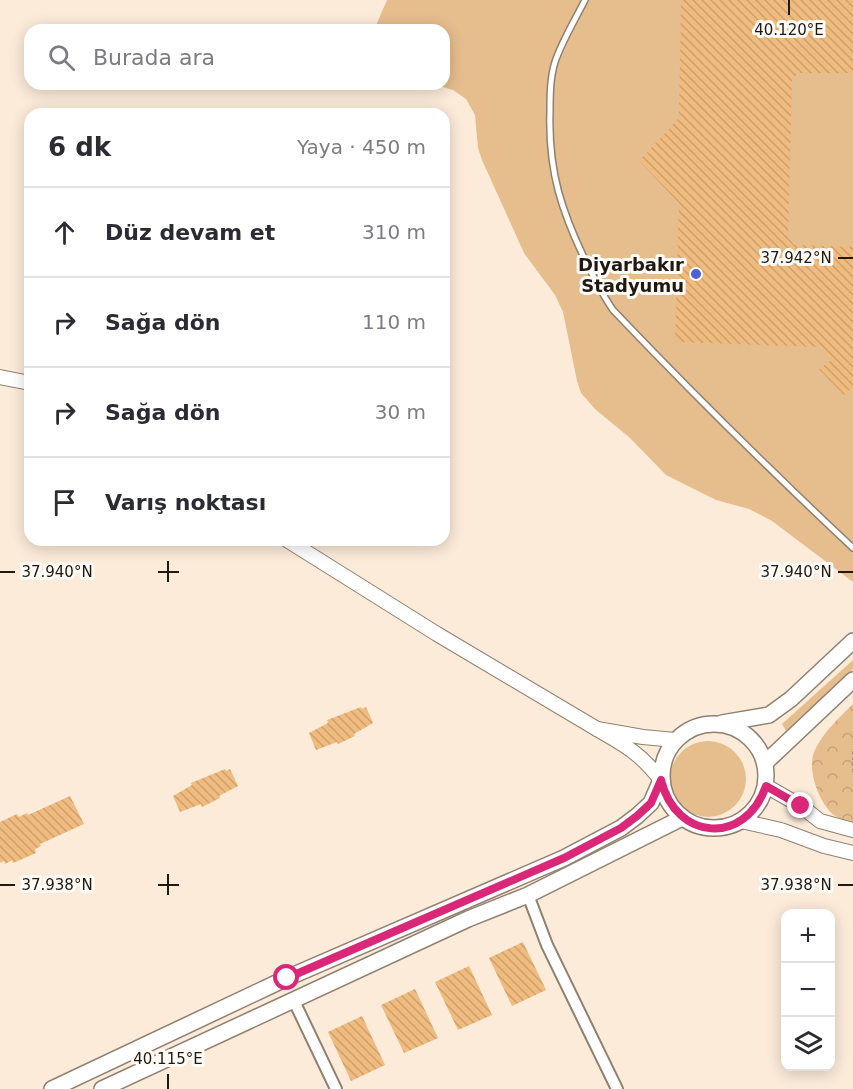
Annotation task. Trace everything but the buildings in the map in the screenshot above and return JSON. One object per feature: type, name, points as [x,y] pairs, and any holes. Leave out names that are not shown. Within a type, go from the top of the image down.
[{"type":"main road","points":[[52,1089],[287,978],[564,858],[621,828],[651,803],[661,780],[664,759],[675,740],[688,730],[704,724],[721,724],[769,715],[791,699],[853,641]]},
{"type":"main road","points":[[765,763],[853,680]]},
{"type":"main road","points":[[661,780],[672,808],[682,818],[696,825],[711,828],[727,827],[741,821],[757,806],[766,786],[765,763],[761,751],[753,741],[733,727],[721,724]]},
{"type":"main road","points":[[102,1089],[468,919],[528,895],[682,818]]},
{"type":"street","points":[[0,377],[24,382]]},
{"type":"street","points":[[297,546],[437,634],[633,750],[647,762],[661,780]]},
{"type":"street","points":[[597,729],[675,740]]},
{"type":"street","points":[[766,786],[801,806],[820,821],[853,830]]},
{"type":"street","points":[[741,821],[781,830],[824,846],[853,853]]},
{"type":"street","points":[[528,895],[547,945],[617,1089]]},
{"type":"street","points":[[293,999],[336,1089]]},
{"type":"lane","points":[[585,0],[555,62],[550,90],[549,132],[551,161],[558,195],[586,262],[605,299],[614,310],[758,458],[853,548]]},
{"type":"path","points":[[853,751],[853,772]]},
{"type":"green space","name":"Diyarbakır Stadyumu","points":[[387,0],[853,0],[853,582],[772,521],[749,509],[716,500],[666,475],[581,393],[563,312],[555,295],[524,253],[482,160],[478,148],[475,115],[466,99],[450,89],[450,24],[377,24]]},
{"type":"green space","points":[[853,660],[853,669],[786,731],[782,724]]},
{"type":"green space","points":[[853,704],[853,822],[837,817],[829,811],[819,795],[813,777],[812,759],[822,738]]},
{"type":"green space","points":[[708,741],[722,744],[735,752],[743,765],[746,779],[743,793],[735,806],[722,814],[708,817],[694,814],[681,806],[673,793],[670,779],[673,765],[681,752],[694,744]]},
{"type":"place","name":"Diyarbakır Stadyumu","points":[[696,274]]},
{"type":"route","points":[[287,978],[564,858],[621,828],[651,803],[661,780],[672,808],[682,818],[696,825],[711,828],[727,827],[741,821],[761,800],[766,786],[801,806]]}]
